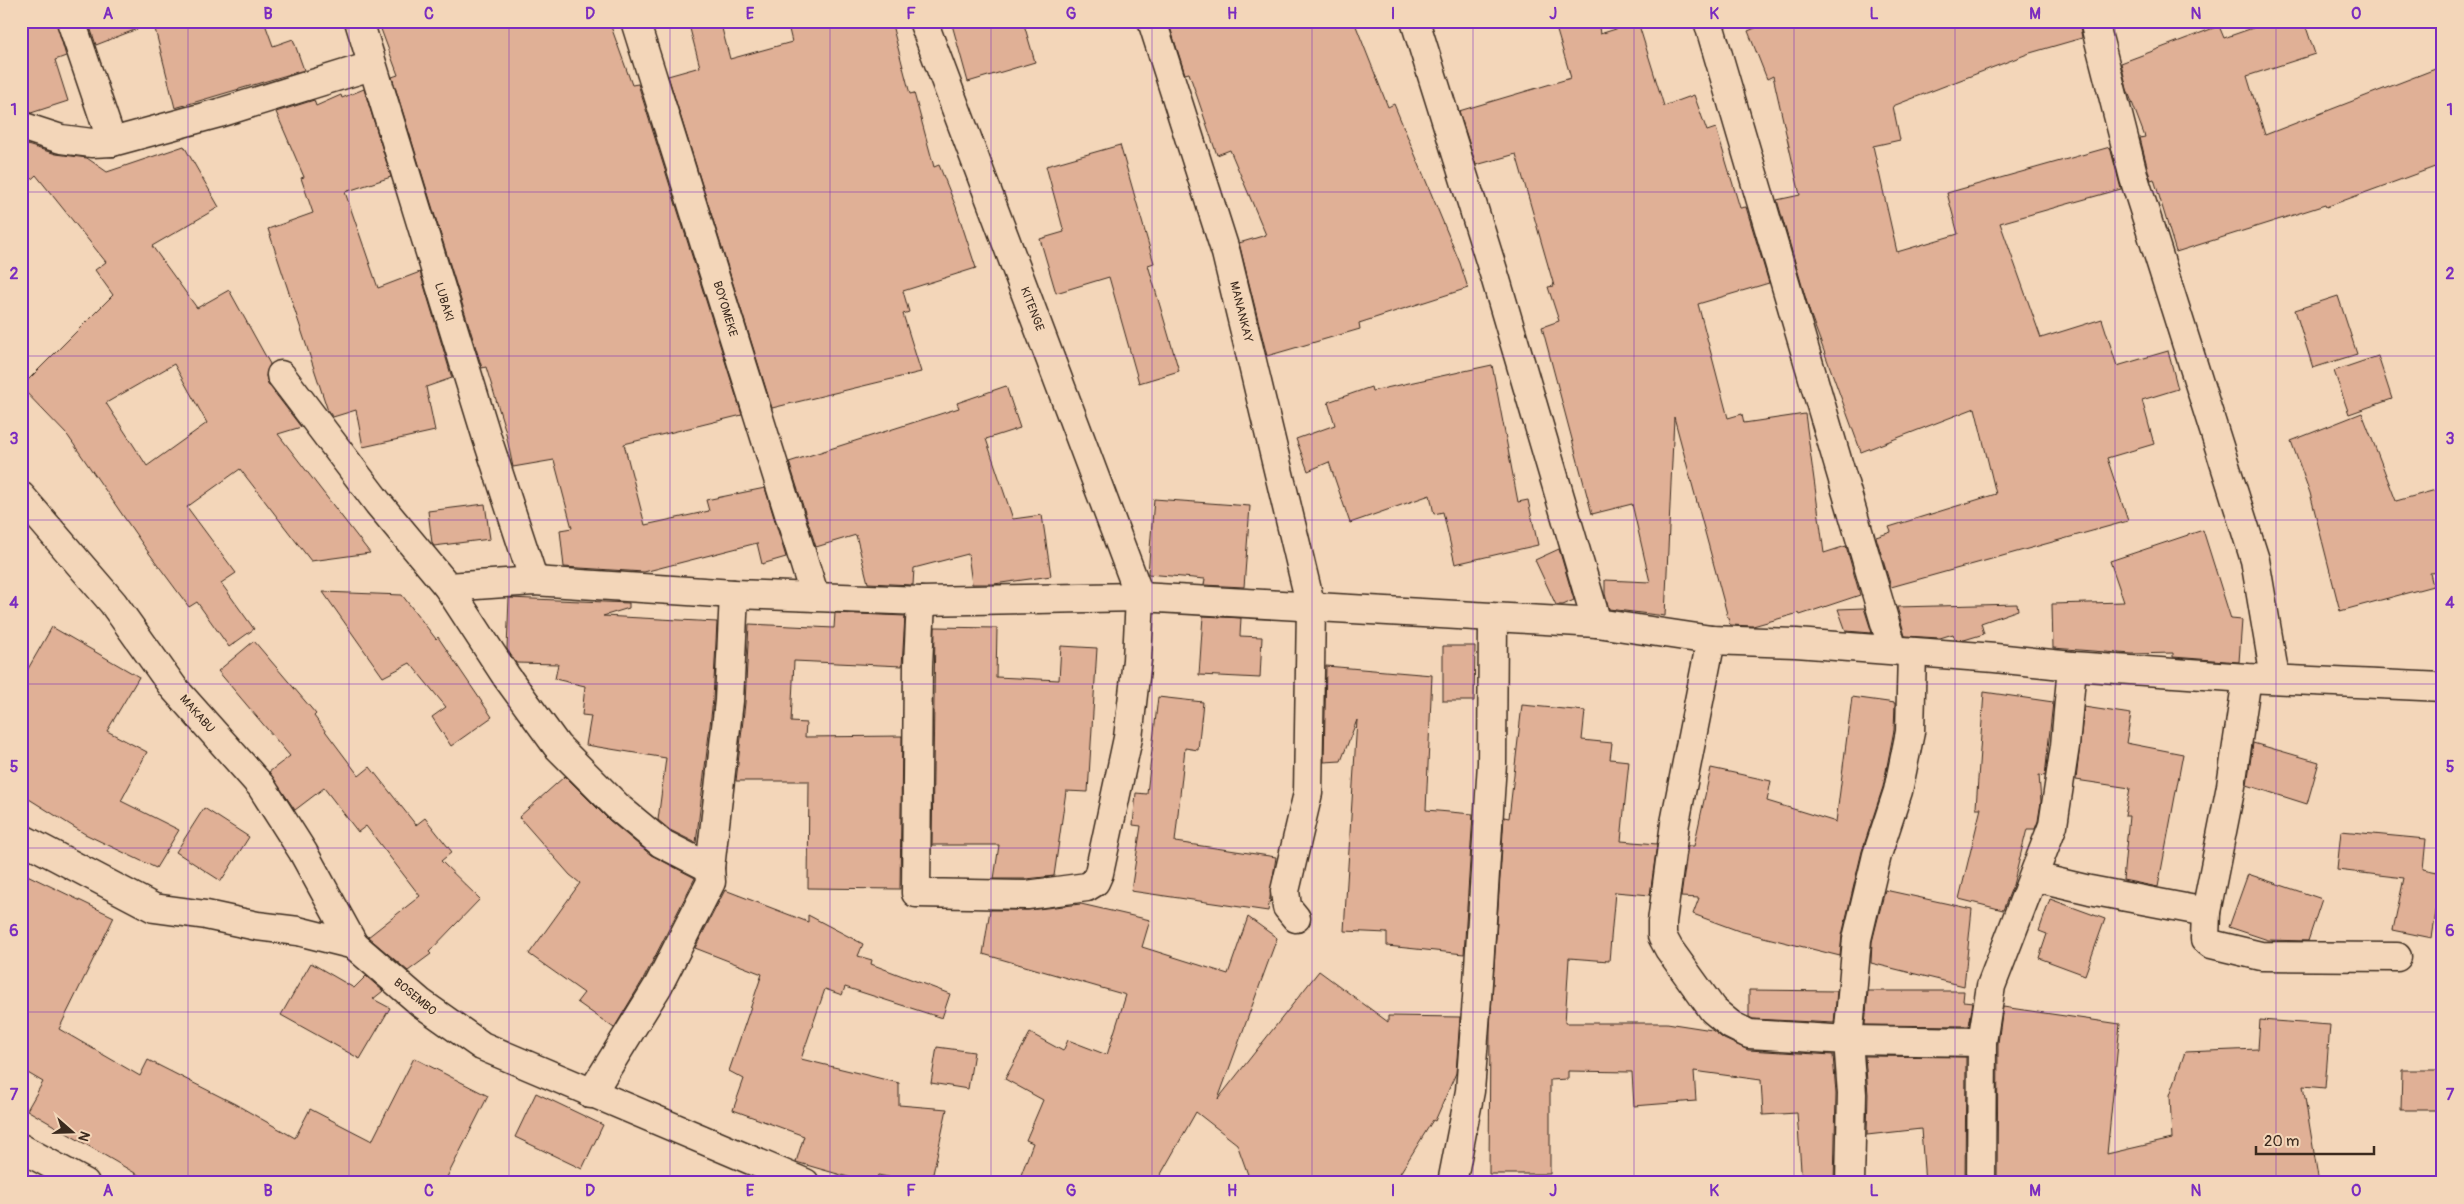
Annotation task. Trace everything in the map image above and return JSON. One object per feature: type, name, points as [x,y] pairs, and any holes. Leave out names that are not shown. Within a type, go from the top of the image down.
[{"type":"street","points":[[71,21],[112,142]]},
{"type":"street","name":"LUBAKI","points":[[359,21],[371,66],[487,438],[534,581]]},
{"type":"street","name":"BOYOMEKE","points":[[635,21],[815,597]]},
{"type":"street","name":"KITENGE","points":[[923,21],[1140,597]]},
{"type":"street","name":"MANANKAY","points":[[1152,21],[1226,253],[1311,607],[1308,793],[1285,890],[1287,906],[1296,918]]},
{"type":"street","points":[[1415,21],[1496,280],[1597,623]]},
{"type":"street","points":[[1708,21],[1903,651],[1910,732],[1898,790],[1877,855],[1857,939],[1848,1040],[1852,1094],[1850,1183]]},
{"type":"street","points":[[2094,21],[2134,178],[2255,560],[2275,678]]},
{"type":"street","points":[[21,126],[61,139],[92,143],[112,142],[219,113],[371,66]]},
{"type":"street","points":[[281,375],[378,503],[448,587],[506,676],[556,746],[620,809],[661,843],[710,868]]},
{"type":"street","name":"MAKABU","points":[[21,496],[113,603],[173,686],[261,786],[299,845],[354,946]]},
{"type":"street","points":[[448,587],[534,581],[734,594],[921,601],[1140,597],[1493,619],[1597,623],[1711,640],[1903,651],[2072,666],[2247,678],[2443,687]]},
{"type":"street","points":[[591,1094],[658,986],[711,882],[710,868],[729,701],[734,594]]},
{"type":"street","points":[[921,601],[918,665],[916,893],[1027,895],[1087,887],[1094,882],[1099,873],[1128,738],[1137,660],[1140,597]]},
{"type":"street","points":[[1452,1183],[1470,1091],[1492,763],[1493,619]]},
{"type":"street","points":[[1711,640],[1675,823],[1662,936],[1714,1010],[1731,1026],[1749,1034],[1848,1040],[1982,1042]]},
{"type":"street","points":[[1981,1183],[1982,1042],[1991,986],[2035,877],[2053,825],[2065,746],[2072,666]]},
{"type":"street","points":[[2247,678],[2231,786],[2206,912],[2205,939],[2211,944],[2261,956],[2397,957]]},
{"type":"street","name":"BOSEMBO","points":[[21,838],[154,908],[206,915],[257,926],[298,930],[354,946],[421,1003],[482,1046],[591,1094],[805,1183]]},
{"type":"street","points":[[2035,877],[2119,896],[2206,912]]},
{"type":"street","points":[[21,1148],[85,1183]]},
{"type":"building","points":[[21,21],[56,21],[66,56],[55,60],[68,101],[31,113],[21,111]]},
{"type":"building","points":[[88,21],[150,21],[150,24],[96,45]]},
{"type":"building","points":[[153,21],[264,21],[273,46],[293,39],[304,70],[175,108]]},
{"type":"building","points":[[378,21],[609,21],[632,85],[638,84],[742,415],[624,444],[645,525],[709,511],[706,500],[765,488],[786,557],[762,564],[757,543],[644,572],[564,567],[560,530],[572,528],[554,460],[513,467],[505,429],[486,367],[482,368],[392,77],[398,75]]},
{"type":"building","points":[[688,21],[720,21],[730,59],[792,42],[787,21],[891,21],[910,94],[914,93],[934,167],[939,165],[956,207],[976,268],[903,291],[909,312],[903,314],[921,372],[772,408],[668,76],[700,67]]},
{"type":"building","points":[[951,21],[1023,21],[1035,62],[968,82]]},
{"type":"building","points":[[1168,21],[1354,21],[1388,107],[1394,104],[1460,263],[1468,288],[1359,323],[1360,329],[1267,356],[1239,243],[1266,235],[1230,150],[1217,155],[1189,73],[1185,74]]},
{"type":"building","points":[[1554,21],[1598,21],[1600,34],[1638,22],[1664,106],[1694,95],[1707,131],[1716,128],[1740,208],[1746,207],[1769,283],[1698,304],[1728,418],[1742,414],[1744,423],[1805,414],[1824,553],[1846,546],[1860,595],[1800,615],[1799,613],[1753,626],[1730,625],[1674,417],[1665,616],[1609,609],[1605,594],[1605,580],[1650,582],[1632,504],[1592,514],[1542,327],[1559,321],[1548,287],[1554,286],[1516,154],[1476,165],[1459,111],[1571,78]]},
{"type":"building","points":[[1772,21],[2079,21],[2082,38],[2030,53],[1893,106],[1900,140],[1873,146],[1897,252],[1958,234],[1947,193],[2110,147],[2121,189],[2000,223],[2041,338],[2102,319],[2117,366],[2168,351],[2178,389],[2142,400],[2154,444],[2107,458],[2128,521],[1891,587],[1876,537],[1891,532],[1889,527],[1996,494],[1975,408],[1861,452],[1810,313],[1777,200],[1800,195],[1773,76],[1767,79],[1748,31]]},
{"type":"building","points":[[2273,21],[2304,21],[2315,54],[2247,76],[2265,135],[2443,66],[2443,164],[2326,207],[2325,205],[2176,252],[2154,179],[2151,180],[2149,174],[2140,138],[2145,137],[2127,89],[2121,63],[2219,26],[2224,38]]},
{"type":"building","points":[[364,89],[391,177],[345,192],[378,288],[420,272],[452,378],[426,387],[435,431],[363,447],[356,410],[333,417],[328,411],[268,229],[313,213],[301,178],[304,177],[276,112],[314,100],[316,106],[341,95],[342,98]]},
{"type":"building","points":[[21,143],[56,154],[87,158],[107,172],[184,146],[219,207],[152,246],[197,308],[229,290],[270,364],[266,376],[268,384],[301,427],[278,434],[370,553],[311,561],[240,469],[187,507],[236,573],[221,583],[254,629],[229,647],[197,602],[189,607],[146,549],[68,436],[21,387],[113,295],[95,270],[106,262],[36,175],[21,189]],"holes":[[[174,364],[207,423],[147,466],[106,403]]]},
{"type":"building","points":[[1120,145],[1154,263],[1148,265],[1179,371],[1139,383],[1109,277],[1056,293],[1040,239],[1064,232],[1046,166]]},
{"type":"building","points":[[2338,296],[2357,354],[2313,368],[2295,310]]},
{"type":"building","points":[[2378,356],[2392,399],[2349,414],[2334,371]]},
{"type":"building","points":[[1492,365],[1518,502],[1528,500],[1538,545],[1455,564],[1443,512],[1434,514],[1430,495],[1350,523],[1329,462],[1308,471],[1296,439],[1335,425],[1328,402],[1371,387],[1372,391]]},
{"type":"building","points":[[1006,386],[1020,428],[986,439],[1013,519],[1042,515],[1051,576],[994,584],[972,584],[968,554],[914,568],[913,585],[868,583],[856,535],[816,547],[789,462],[959,408],[957,403]]},
{"type":"building","points":[[2362,413],[2396,501],[2443,488],[2443,572],[2430,573],[2433,586],[2340,611],[2310,493],[2291,441]]},
{"type":"building","points":[[1154,499],[1250,506],[1244,587],[1204,585],[1205,579],[1148,574]]},
{"type":"building","points":[[485,504],[490,539],[434,546],[428,511]]},
{"type":"building","points":[[2203,530],[2231,619],[2242,620],[2239,662],[2173,657],[2173,653],[2132,654],[2053,648],[2052,604],[2124,602],[2110,561]]},
{"type":"building","points":[[1559,549],[1574,600],[1563,605],[1556,605],[1535,560]]},
{"type":"building","points":[[323,592],[402,595],[436,639],[438,637],[492,717],[451,746],[432,717],[446,707],[410,663],[383,677]]},
{"type":"building","points":[[509,598],[629,603],[629,608],[603,616],[717,622],[713,700],[696,843],[670,830],[658,820],[666,758],[586,745],[591,716],[582,715],[585,686],[555,679],[558,664],[516,663],[507,649]]},
{"type":"building","points":[[2017,604],[2018,610],[1981,623],[1984,634],[1964,640],[1955,639],[1953,634],[1940,638],[1905,636],[1897,607]]},
{"type":"building","points":[[1864,608],[1872,633],[1846,631],[1838,609]]},
{"type":"building","points":[[835,613],[905,616],[902,666],[794,661],[791,722],[806,723],[805,737],[902,736],[900,889],[808,888],[809,781],[736,781],[745,703],[749,624],[834,628]]},
{"type":"building","points":[[1203,616],[1241,618],[1240,636],[1262,637],[1260,678],[1199,675]]},
{"type":"building","points":[[52,627],[139,677],[107,731],[147,752],[121,801],[179,830],[156,868],[85,834],[21,794],[21,681]]},
{"type":"building","points":[[935,627],[997,628],[996,677],[1059,680],[1061,646],[1097,648],[1088,792],[1066,791],[1054,876],[1026,879],[994,879],[999,845],[932,845]]},
{"type":"building","points":[[254,641],[316,714],[314,716],[359,776],[370,767],[416,825],[425,818],[452,852],[441,861],[480,899],[429,952],[431,954],[408,971],[368,937],[420,896],[366,826],[358,832],[324,788],[295,810],[269,772],[290,756],[218,671]]},
{"type":"building","points":[[1443,646],[1475,646],[1474,701],[1443,701]]},
{"type":"building","points":[[1326,666],[1432,675],[1426,810],[1473,814],[1464,954],[1387,946],[1387,933],[1344,931],[1357,720],[1341,761],[1324,762]]},
{"type":"building","points":[[1984,692],[2053,702],[2045,776],[2039,775],[2041,802],[2038,821],[2035,829],[2027,829],[2013,885],[2003,910],[1959,899],[1981,808],[1976,808]]},
{"type":"building","points":[[1158,697],[1203,702],[1198,750],[1185,748],[1175,842],[1276,857],[1268,911],[1131,891],[1141,826],[1133,825],[1136,793],[1147,794]]},
{"type":"building","points":[[1852,697],[1895,703],[1894,730],[1883,787],[1862,851],[1842,935],[1840,956],[1739,931],[1693,914],[1699,898],[1681,897],[1688,846],[1694,846],[1711,768],[1771,781],[1767,801],[1836,822]]},
{"type":"building","points":[[1522,705],[1585,711],[1582,740],[1612,743],[1610,759],[1629,761],[1621,841],[1657,844],[1650,895],[1615,892],[1609,961],[1569,958],[1565,1023],[1667,1023],[1712,1030],[1724,1039],[1748,1050],[1833,1055],[1836,1094],[1834,1183],[1802,1183],[1797,1113],[1763,1115],[1761,1080],[1694,1071],[1696,1101],[1634,1106],[1632,1072],[1568,1071],[1568,1079],[1550,1080],[1550,1174],[1489,1174],[1490,1028],[1504,817],[1509,818]]},
{"type":"building","points":[[2084,707],[2131,714],[2126,743],[2183,754],[2158,887],[2123,880],[2129,816],[2125,816],[2130,788],[2076,780]]},
{"type":"building","points":[[2253,743],[2319,762],[2307,804],[2247,785]]},
{"type":"building","points":[[565,776],[609,820],[651,855],[695,878],[644,978],[614,1028],[577,1002],[584,993],[529,954],[580,883],[570,875],[519,817]]},
{"type":"building","points":[[204,808],[249,837],[221,881],[176,852]]},
{"type":"building","points":[[2341,831],[2426,839],[2423,869],[2442,873],[2432,938],[2393,930],[2404,878],[2337,870]]},
{"type":"building","points":[[21,872],[114,917],[59,1029],[140,1076],[148,1060],[235,1104],[295,1138],[310,1109],[372,1141],[414,1058],[488,1096],[444,1183],[152,1183],[27,1110],[43,1082],[21,1069]]},
{"type":"building","points":[[2248,874],[2322,899],[2308,941],[2268,940],[2229,927]]},
{"type":"building","points":[[725,890],[808,922],[808,915],[863,944],[858,956],[872,960],[871,964],[950,994],[942,1018],[845,987],[842,995],[825,989],[801,1059],[899,1083],[899,1105],[947,1109],[931,1183],[918,1183],[878,1175],[875,1183],[869,1183],[796,1162],[804,1136],[733,1110],[744,1079],[729,1071],[762,974],[695,948]]},
{"type":"building","points":[[1885,890],[1972,909],[1964,986],[1871,963],[1872,942]]},
{"type":"building","points":[[2050,899],[2105,919],[2085,975],[2039,958],[2047,934],[2039,931]]},
{"type":"building","points":[[1081,904],[1150,920],[1142,947],[1228,974],[1248,917],[1277,938],[1218,1099],[1319,971],[1388,1022],[1388,1016],[1460,1017],[1456,1073],[1435,1121],[1433,1120],[1394,1183],[1251,1183],[1237,1144],[1196,1112],[1156,1183],[1018,1183],[1033,1143],[1026,1140],[1043,1100],[1005,1079],[1030,1033],[1063,1051],[1068,1040],[1107,1055],[1126,995],[983,954],[990,910],[1029,910]]},
{"type":"building","points":[[311,963],[354,988],[366,976],[383,991],[373,999],[390,1008],[360,1059],[281,1015]]},
{"type":"building","points":[[1749,990],[1837,991],[1834,1023],[1753,1019],[1749,1017]]},
{"type":"building","points":[[1868,991],[1964,991],[1963,1001],[1973,1002],[1969,1026],[1865,1025]]},
{"type":"building","points":[[2003,1007],[2120,1024],[2107,1154],[2172,1139],[2170,1095],[2185,1052],[2258,1049],[2260,1020],[2330,1025],[2325,1088],[2303,1086],[2319,1183],[1997,1183],[1998,1043]]},
{"type":"building","points":[[937,1047],[974,1052],[968,1089],[931,1083]]},
{"type":"building","points":[[1865,1056],[1966,1057],[1965,1183],[1925,1183],[1921,1129],[1867,1135],[1868,1094]]},
{"type":"building","points":[[2402,1070],[2443,1070],[2443,1110],[2401,1110]]},
{"type":"building","points":[[536,1093],[603,1125],[582,1169],[515,1137]]}]
